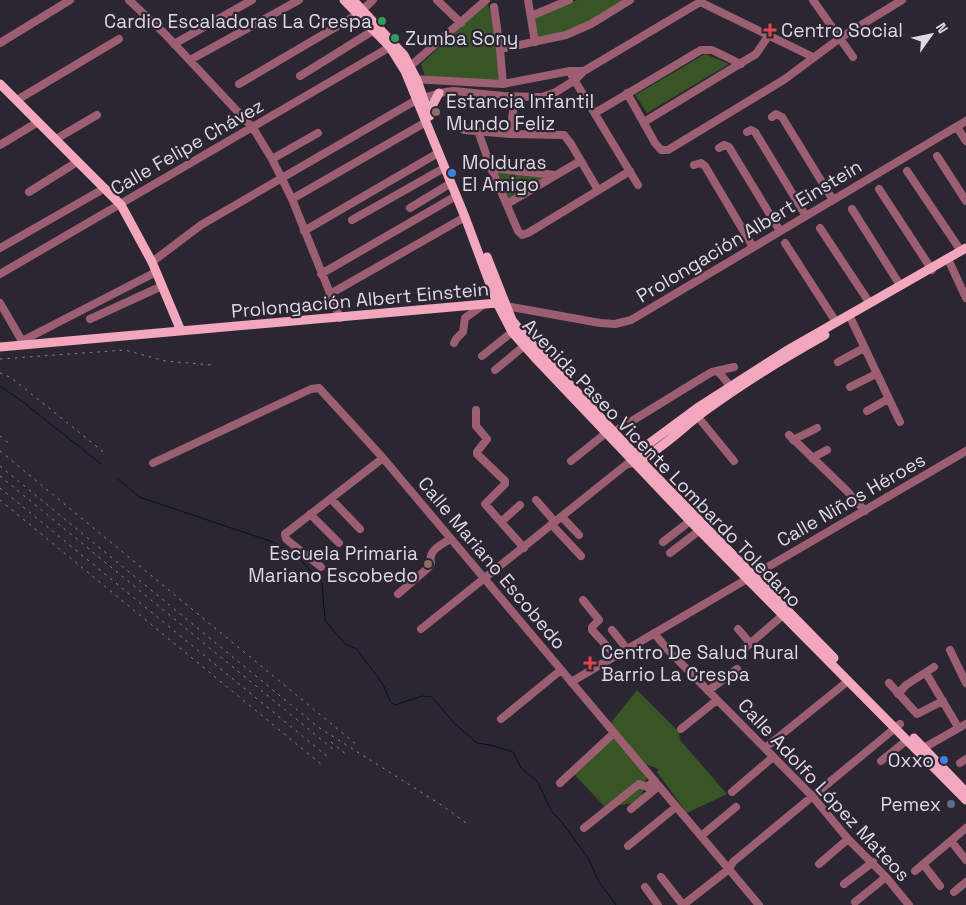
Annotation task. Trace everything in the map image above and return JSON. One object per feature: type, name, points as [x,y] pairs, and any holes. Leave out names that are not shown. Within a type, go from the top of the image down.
[{"type":"main road","name":"Avenida Paseo Vicente Lombardo Toledano","points":[[344,0],[361,12],[397,46],[421,98],[444,168],[502,305],[512,320],[633,459],[690,521],[751,577],[783,615],[848,680],[898,726],[907,740],[921,750],[966,792]]},
{"type":"main road","name":"Avenida Paseo Vicente Lombardo Toledano","points":[[353,0],[374,30],[390,47],[410,74]]},
{"type":"main road","points":[[0,84],[121,205],[152,262],[181,331]]},
{"type":"main road","points":[[428,119],[439,93]]},
{"type":"main road","name":"Avenida Paseo Vicente Lombardo Toledano","points":[[428,119],[512,332],[610,432]]},
{"type":"main road","points":[[633,459],[656,450],[698,417],[730,386],[869,302],[963,250]]},
{"type":"main road","points":[[633,459],[718,398],[851,319],[932,268]]},
{"type":"main road","name":"Prolongación Albert Einstein","points":[[0,347],[483,305],[502,305]]},
{"type":"main road","name":"Avenida Paseo Vicente Lombardo Toledano","points":[[633,459],[898,726],[966,800]]},
{"type":"street","points":[[0,42],[70,0]]},
{"type":"street","points":[[128,0],[190,60],[253,128],[272,159],[292,199],[340,318]]},
{"type":"street","points":[[174,44],[252,0]]},
{"type":"street","points":[[190,60],[299,0]]},
{"type":"street","points":[[239,84],[361,12],[373,0]]},
{"type":"street","points":[[437,0],[460,23]]},
{"type":"street","points":[[410,74],[460,23],[486,0]]},
{"type":"street","points":[[528,0],[535,42]]},
{"type":"street","points":[[531,16],[569,0]]},
{"type":"street","points":[[500,49],[566,35],[579,30],[630,0]]},
{"type":"street","points":[[813,0],[853,57]]},
{"type":"street","points":[[884,0],[889,8]]},
{"type":"street","points":[[627,93],[659,148],[661,150],[668,150],[785,79],[840,38],[902,0]]},
{"type":"street","points":[[152,262],[202,225],[421,98],[454,91],[515,96],[542,97],[549,95],[700,1],[813,57]]},
{"type":"street","points":[[494,7],[503,84]]},
{"type":"street","points":[[300,76],[374,30]]},
{"type":"street","points":[[644,122],[741,64],[760,50],[769,35]]},
{"type":"street","points":[[17,100],[119,39]]},
{"type":"street","name":"Calle Felipe Chávez","points":[[0,274],[390,47]]},
{"type":"street","points":[[595,113],[701,50],[712,50],[741,64]]},
{"type":"street","points":[[410,74],[486,84],[503,84],[570,71],[584,72]]},
{"type":"street","points":[[570,71],[638,185]]},
{"type":"street","points":[[486,84],[486,93]]},
{"type":"street","points":[[510,134],[515,96]]},
{"type":"street","points":[[56,139],[97,114]]},
{"type":"street","points":[[772,117],[776,114],[782,117],[833,200]]},
{"type":"street","points":[[292,199],[428,119]]},
{"type":"street","name":"Prolongación Albert Einstein","points":[[502,305],[600,323],[616,324],[631,320],[966,121]]},
{"type":"street","points":[[0,145],[38,122]]},
{"type":"street","points":[[957,127],[966,141]]},
{"type":"street","points":[[464,130],[510,134],[564,135],[598,190]]},
{"type":"street","points":[[747,132],[751,130],[756,132],[806,216]]},
{"type":"street","points":[[478,131],[506,204],[520,234],[523,235],[528,234],[630,171]]},
{"type":"street","points":[[272,159],[318,134]]},
{"type":"street","points":[[719,148],[724,145],[729,147],[780,231]]},
{"type":"street","points":[[304,231],[438,153]]},
{"type":"street","points":[[937,156],[966,201]]},
{"type":"street","points":[[506,204],[580,161]]},
{"type":"street","points":[[29,192],[77,162]]},
{"type":"street","points":[[694,165],[701,163],[705,166],[754,247]]},
{"type":"street","points":[[352,220],[444,168]]},
{"type":"street","points":[[491,168],[555,175]]},
{"type":"street","points":[[908,171],[963,250]]},
{"type":"street","points":[[410,208],[451,183]]},
{"type":"street","points":[[0,248],[105,188]]},
{"type":"street","points":[[879,189],[932,268]]},
{"type":"street","points":[[321,274],[456,196]]},
{"type":"street","points":[[852,209],[900,285]]},
{"type":"street","points":[[330,294],[465,217]]},
{"type":"street","points":[[820,228],[869,302]]},
{"type":"street","points":[[785,243],[836,322]]},
{"type":"street","points":[[948,259],[966,298]]},
{"type":"street","points":[[0,303],[22,344],[156,272]]},
{"type":"street","points":[[90,319],[162,286]]},
{"type":"street","points":[[454,343],[463,332],[466,318],[483,305]]},
{"type":"street","points":[[851,319],[900,422]]},
{"type":"street","points":[[482,356],[512,332]]},
{"type":"street","points":[[495,370],[524,346]]},
{"type":"street","points":[[838,362],[864,348]]},
{"type":"street","points":[[571,462],[610,432],[704,376],[734,368]]},
{"type":"street","points":[[718,371],[730,386]]},
{"type":"street","points":[[850,387],[876,374]]},
{"type":"street","name":"Calle Mariano Escobedo","points":[[153,463],[311,389],[319,388],[383,458],[759,905]]},
{"type":"street","points":[[867,411],[888,399]]},
{"type":"street","points":[[476,410],[476,424],[487,439],[476,452],[505,481],[505,484],[485,504],[524,548]]},
{"type":"street","points":[[698,417],[734,461]]},
{"type":"street","points":[[817,428],[791,437],[865,511]]},
{"type":"street","points":[[812,458],[827,450]]},
{"type":"street","name":"Calle Niños Héroes","points":[[571,682],[966,451]]},
{"type":"street","points":[[321,567],[286,539],[284,534],[383,458]]},
{"type":"street","points":[[421,629],[633,459]]},
{"type":"street","points":[[331,499],[360,529]]},
{"type":"street","points":[[536,500],[556,521],[581,556]]},
{"type":"street","points":[[502,522],[520,505]]},
{"type":"street","points":[[310,514],[338,543]]},
{"type":"street","points":[[556,521],[579,535]]},
{"type":"street","points":[[663,542],[690,521]]},
{"type":"street","points":[[670,553],[700,530]]},
{"type":"street","points":[[398,594],[428,568],[431,563],[430,554],[450,539]]},
{"type":"street","points":[[583,600],[599,620],[592,627],[592,630],[615,655]]},
{"type":"street","points":[[738,629],[748,645],[783,615]]},
{"type":"street","points":[[612,630],[627,649]]},
{"type":"street","name":"Calle Adolfo López Mateos","points":[[654,633],[708,692],[813,798],[848,839],[873,862],[909,905]]},
{"type":"street","points":[[950,650],[966,683]]},
{"type":"street","points":[[898,694],[906,685],[934,667]]},
{"type":"street","points":[[708,692],[738,669]]},
{"type":"street","points":[[502,719],[561,670]]},
{"type":"street","points":[[926,672],[958,728]]},
{"type":"street","points":[[765,748],[848,680]]},
{"type":"street","points":[[889,683],[918,714],[943,701]]},
{"type":"street","points":[[682,729],[717,700]]},
{"type":"street","points":[[921,750],[966,724]]},
{"type":"street","points":[[661,877],[683,905],[729,869],[733,862],[898,726]]},
{"type":"street","points":[[560,783],[614,733]]},
{"type":"street","points":[[881,761],[907,740]]},
{"type":"street","points":[[732,792],[773,757]]},
{"type":"street","points":[[584,828],[640,783],[647,786],[657,784]]},
{"type":"street","points":[[631,809],[657,784]]},
{"type":"street","points":[[628,846],[676,807]]},
{"type":"street","points":[[702,836],[736,807]]},
{"type":"street","points":[[914,871],[966,828]]},
{"type":"street","points":[[819,864],[848,839]]},
{"type":"street","points":[[951,841],[966,860]]},
{"type":"street","points":[[844,884],[873,862]]},
{"type":"street","points":[[923,864],[940,886]]},
{"type":"street","points":[[855,902],[886,877]]},
{"type":"street","points":[[954,892],[966,882]]},
{"type":"street","points":[[645,887],[658,905]]},
{"type":"green space","points":[[577,0],[624,0],[589,22],[569,31],[538,37],[535,18]]},
{"type":"green space","points":[[487,3],[495,31],[499,81],[425,76],[421,64]]},
{"type":"green space","points":[[705,54],[729,64],[647,113],[635,95]]},
{"type":"green space","points":[[494,170],[547,176],[507,202]]},
{"type":"green space","points":[[637,690],[679,732],[680,740],[727,794],[687,813],[657,772],[659,769],[641,763],[610,724]]},
{"type":"green space","points":[[614,734],[648,773],[640,802],[605,807],[574,774]]},
{"type":"waterway","points":[[0,386],[101,464]]},
{"type":"waterway","points":[[118,479],[139,497],[273,542],[298,557],[322,584],[325,620],[345,644],[357,649],[380,680],[390,701],[395,705],[422,696],[432,697],[454,723],[477,743],[513,752],[521,768],[537,781],[552,812],[561,821],[588,858],[599,882],[616,905]]},
{"type":"railway","points":[[0,359],[125,350],[165,361],[212,365]]},
{"type":"railway","points":[[0,373],[10,377],[106,454]]},
{"type":"railway","points":[[0,436],[10,444]]},
{"type":"railway","points":[[0,451],[357,745]]},
{"type":"railway","points":[[0,466],[318,727],[443,806],[466,823]]},
{"type":"railway","points":[[0,476],[334,750]]},
{"type":"railway","points":[[0,488],[328,757]]},
{"type":"railway","points":[[0,500],[322,765]]},
{"type":"railway","points":[[331,742],[347,755]]},
{"type":"place","name":"Cardio Escaladoras La Crespa","points":[[382,21]]},
{"type":"place","name":"Centro Social","points":[[770,30]]},
{"type":"place","name":"Zumba Sony","points":[[395,38]]},
{"type":"place","name":"Estancia Infantil Mundo Feliz","points":[[436,112]]},
{"type":"place","name":"Molduras El Amigo","points":[[452,173]]},
{"type":"place","name":"Escuela Primaria Mariano Escobedo","points":[[428,564]]},
{"type":"place","name":"Centro De Salud Rural Barrio La Crespa","points":[[590,663]]},
{"type":"place","name":"Oxxo","points":[[944,760]]},
{"type":"place","name":"Pemex","points":[[951,804]]}]
